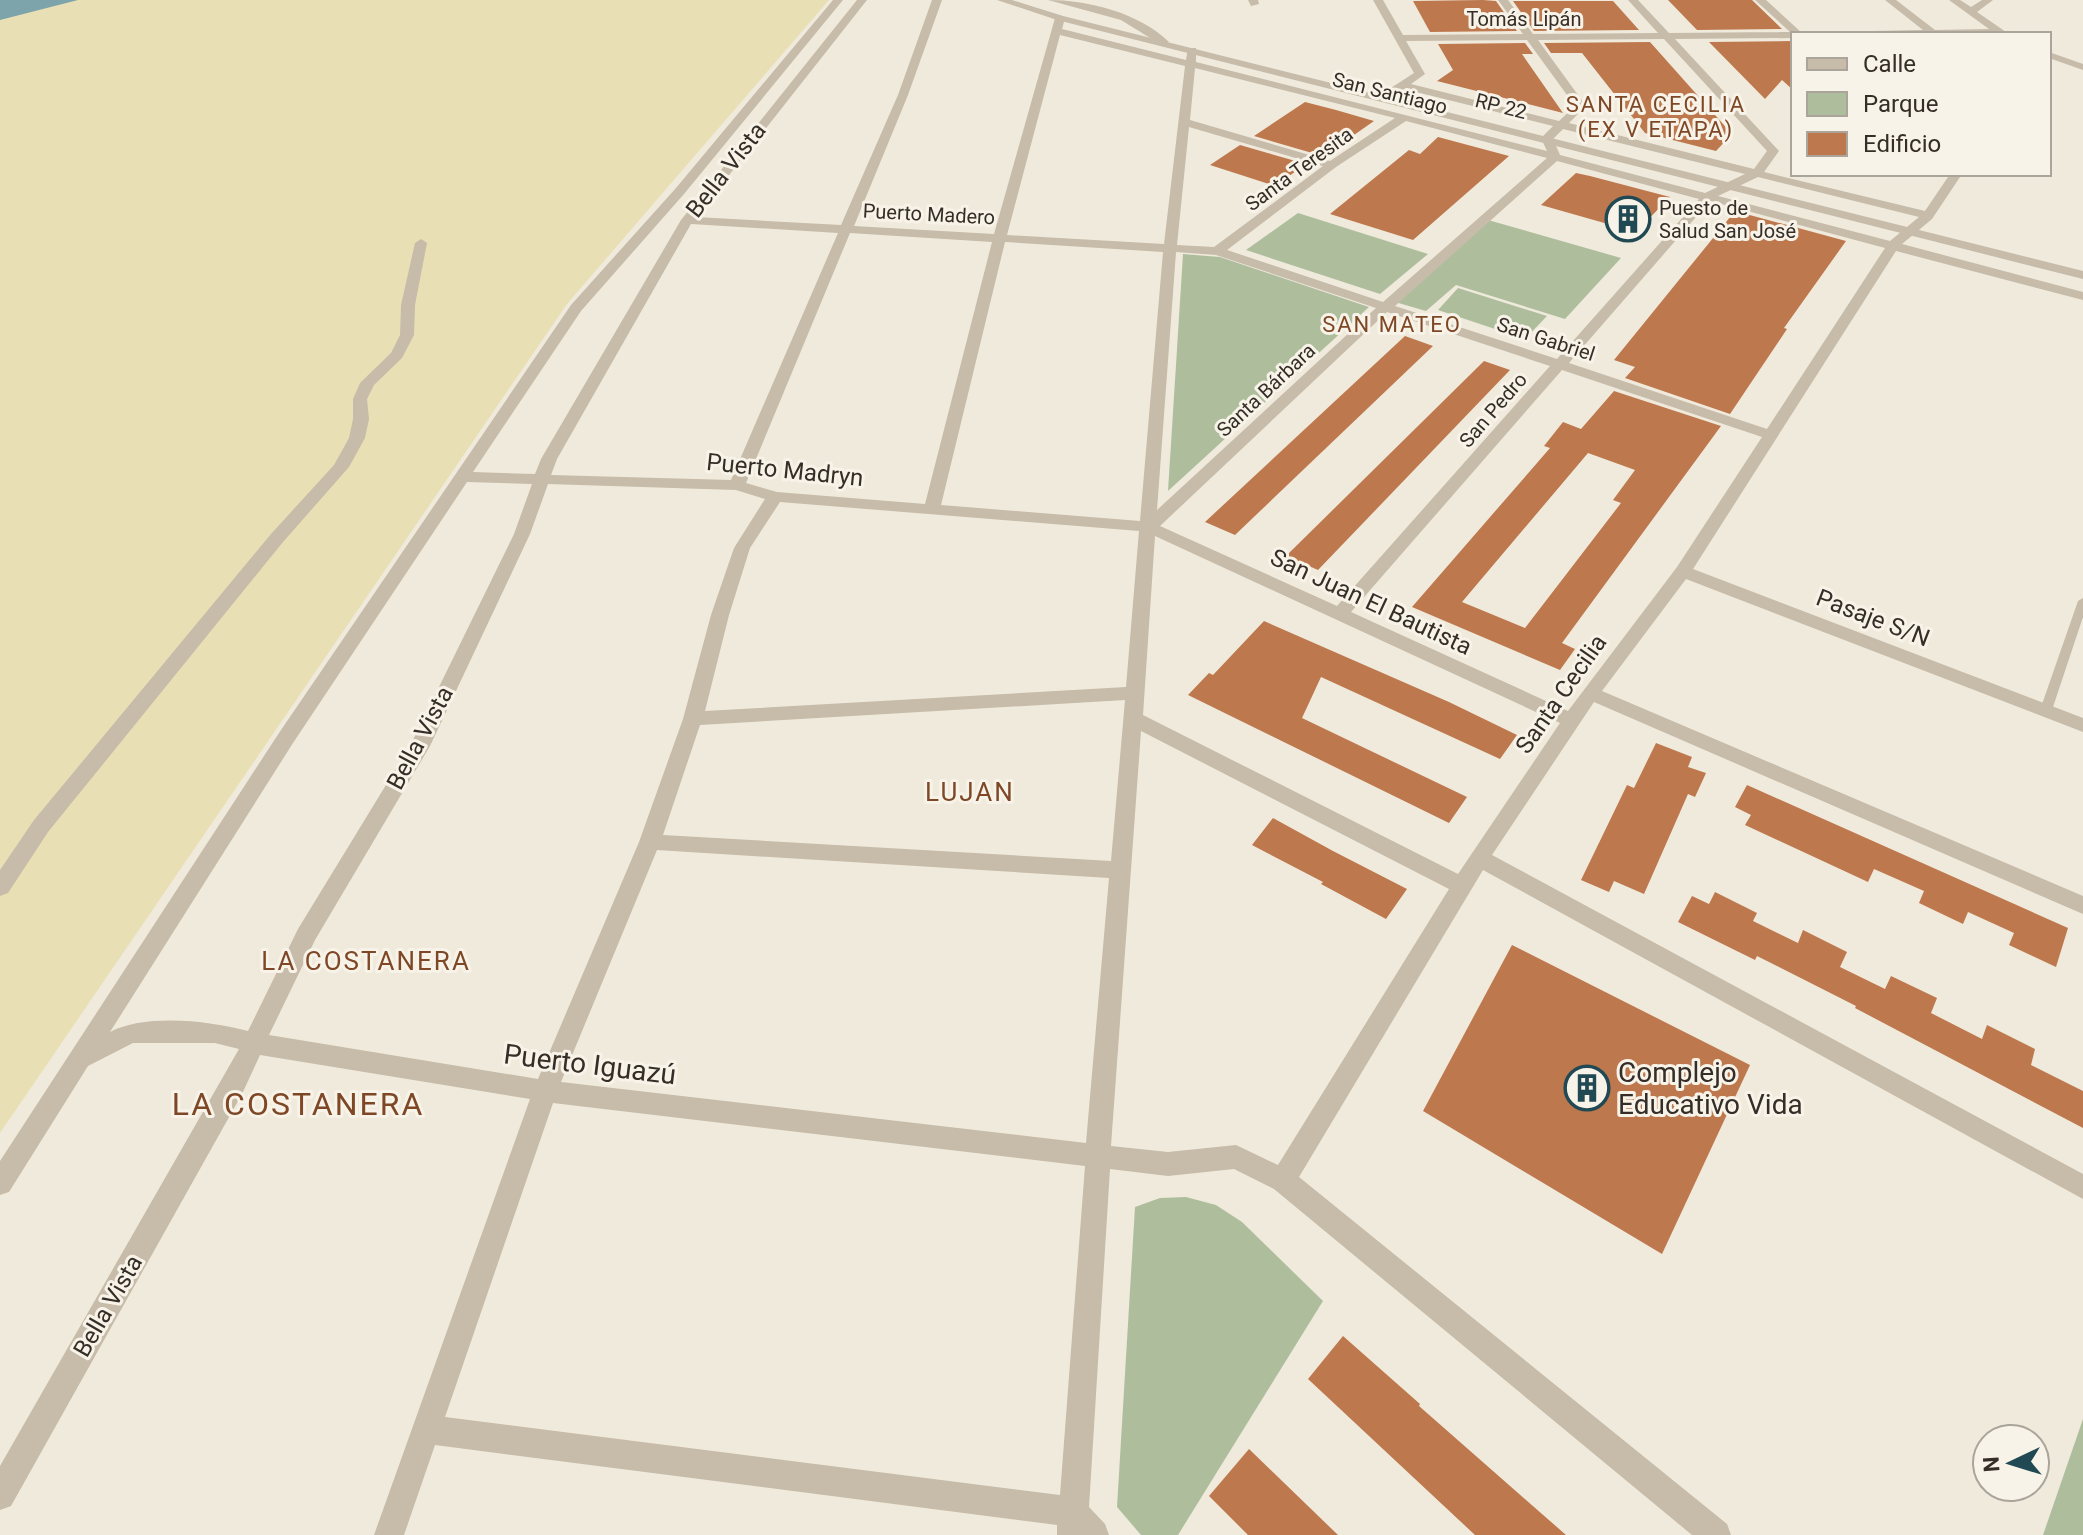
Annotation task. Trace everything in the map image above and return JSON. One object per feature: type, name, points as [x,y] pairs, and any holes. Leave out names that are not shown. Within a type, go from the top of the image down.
[{"type":"street","points":[[0,1183],[286,738],[576,308],[680,191],[838,0]]},
{"type":"street","name":"Bella Vista","points":[[0,1495],[233,1086],[306,935],[420,746],[522,534],[540,479],[687,220],[862,0]]},
{"type":"street","points":[[737,485],[903,95],[937,0]]},
{"type":"street","points":[[932,507],[1058,24],[1002,0]]},
{"type":"street","points":[[1053,0],[1122,15],[1144,25],[1164,42]]},
{"type":"street","points":[[1119,0],[1122,15]]},
{"type":"street","points":[[1378,0],[1420,74],[1384,97]]},
{"type":"street","points":[[1503,0],[1581,106],[1547,138],[1555,157]]},
{"type":"street","points":[[1633,0],[1773,151],[1757,173],[1708,196]]},
{"type":"street","points":[[1760,0],[1792,32]]},
{"type":"street","points":[[1890,0],[1930,32]]},
{"type":"street","points":[[1954,0],[2000,32]]},
{"type":"street","points":[[1970,12],[1988,0]]},
{"type":"street","name":"San Santiago","points":[[1058,24],[1192,57],[1404,117],[2083,296]]},
{"type":"street","name":"Tomás Lipán","points":[[1400,38],[1791,35]]},
{"type":"street","points":[[2051,56],[2083,67]]},
{"type":"street","points":[[1072,1524],[1170,247],[1192,57]]},
{"type":"street","name":"RP 22","points":[[1192,57],[1384,97],[2083,275]]},
{"type":"street","points":[[1402,85],[1928,216],[1955,176]]},
{"type":"street","name":"Santa Teresita","points":[[1217,251],[1332,165],[1404,117]]},
{"type":"street","points":[[1184,122],[1332,165]]},
{"type":"street","name":"Santa Bárbara","points":[[1149,527],[1385,307],[1555,157]]},
{"type":"street","name":"San Pedro","points":[[1340,614],[1708,196]]},
{"type":"street","name":"Santa Cecilia","points":[[1283,1180],[1479,858],[1590,693],[1683,571],[1893,245],[1928,216]]},
{"type":"street","name":"Puerto Madero","points":[[687,220],[1217,251]]},
{"type":"street","points":[[0,887],[41,826],[277,538],[341,467],[357,438],[361,419],[360,399],[367,383],[397,355],[407,335],[408,305],[421,243]]},
{"type":"street","name":"San Gabriel","points":[[1217,251],[1771,435]]},
{"type":"street","name":"Puerto Madryn","points":[[463,477],[737,485],[775,497],[932,507],[1149,527]]},
{"type":"street","points":[[389,1535],[545,1091],[650,842],[693,719],[720,615],[742,548],[775,497]]},
{"type":"street","name":"San Juan El Bautista","points":[[1149,527],[1573,721]]},
{"type":"street","name":"Pasaje S/N","points":[[1683,571],[2083,725]]},
{"type":"street","points":[[693,719],[1136,693]]},
{"type":"street","points":[[1590,693],[2083,905]]},
{"type":"street","points":[[1135,719],[1463,886]]},
{"type":"street","points":[[650,842],[1121,870]]},
{"type":"street","points":[[1479,858],[2083,1187]]},
{"type":"street","name":"Puerto Iguazú","points":[[82,1058],[130,1033],[215,1033],[253,1043],[545,1091],[1168,1164],[1236,1157],[1283,1180],[1716,1535]]},
{"type":"street","points":[[426,1429],[1072,1524],[1094,1535]]},
{"type":"lane","points":[[2046,710],[2083,601]]},
{"type":"green space","points":[[1298,213],[1428,254],[1380,294],[1246,250]]},
{"type":"green space","points":[[1488,220],[1621,258],[1565,319],[1456,285],[1426,311],[1395,302]]},
{"type":"green space","points":[[1183,254],[1220,257],[1369,307],[1168,491]]},
{"type":"green space","points":[[1458,288],[1547,316],[1525,339],[1438,310]]},
{"type":"green space","points":[[1186,1197],[1216,1205],[1242,1222],[1323,1301],[1178,1535],[1141,1535],[1117,1507],[1135,1207],[1160,1198]]},
{"type":"green space","points":[[2083,1419],[2083,1535],[2043,1535]]},
{"type":"sand","points":[[0,0],[829,0],[567,304],[0,1133]]},
{"type":"water","points":[[27,0],[78,0],[0,20],[0,6]]},
{"type":"building","points":[[1668,0],[1752,0],[1782,29],[1697,30]]},
{"type":"building","points":[[1413,1],[1496,1],[1517,31],[1430,32]]},
{"type":"building","points":[[1513,1],[1613,1],[1639,30],[1534,31]]},
{"type":"building","points":[[1791,41],[1791,88],[1782,80],[1765,99],[1709,42]]},
{"type":"building","points":[[1650,42],[1732,134],[1716,151],[1645,133],[1582,53],[1551,53],[1544,43]]},
{"type":"building","points":[[1525,43],[1533,54],[1522,54],[1563,113],[1437,81],[1453,70],[1438,44]]},
{"type":"building","points":[[1305,102],[1374,121],[1334,149],[1329,148],[1319,155],[1254,136]]},
{"type":"building","points":[[1438,137],[1509,156],[1413,240],[1330,214],[1409,150],[1420,154]]},
{"type":"building","points":[[1240,145],[1306,164],[1275,186],[1210,165]]},
{"type":"building","points":[[1576,173],[1670,197],[1636,232],[1541,205]]},
{"type":"building","points":[[1735,211],[1846,241],[1784,328],[1787,329],[1730,414],[1625,378],[1635,367],[1614,360]]},
{"type":"building","points":[[1405,336],[1433,346],[1235,535],[1205,522]]},
{"type":"building","points":[[1484,361],[1510,370],[1318,570],[1286,556]]},
{"type":"building","points":[[1614,391],[1721,426],[1562,643],[1575,649],[1560,670],[1412,607],[1550,448],[1544,446],[1563,422],[1581,429]],"holes":[[[1588,453],[1635,470],[1613,500],[1621,503],[1525,628],[1462,602]]]},
{"type":"building","points":[[1264,621],[1517,735],[1500,759],[1321,677],[1302,718],[1467,797],[1449,823],[1188,695],[1209,673],[1213,675]]},
{"type":"building","points":[[1656,743],[1692,757],[1688,767],[1706,773],[1695,797],[1688,794],[1644,894],[1614,881],[1609,892],[1581,880],[1627,785],[1634,788]]},
{"type":"building","points":[[1747,785],[2068,928],[2056,967],[2009,945],[2014,933],[1968,912],[1963,924],[1919,903],[1924,891],[1874,869],[1868,882],[1745,825],[1751,815],[1735,807]]},
{"type":"building","points":[[1273,818],[1407,889],[1386,919],[1252,845]]},
{"type":"building","points":[[1715,892],[1757,913],[1753,921],[1798,943],[1803,930],[1847,952],[1840,967],[1885,989],[1891,976],[1937,998],[1931,1013],[1982,1039],[1987,1025],[2035,1049],[2031,1065],[2083,1091],[2083,1128],[1856,1006],[1757,956],[1755,960],[1678,922],[1692,896],[1709,904]]},
{"type":"building","name":"Complejo Educativo Vida","points":[[1512,945],[1750,1065],[1662,1254],[1423,1111]]},
{"type":"building","points":[[1343,1336],[1566,1535],[1475,1535],[1308,1379]]},
{"type":"building","points":[[1249,1449],[1338,1535],[1248,1535],[1209,1496]]},
{"type":"waterway","points":[[0,6],[27,0]]},
{"type":"place","name":"Puesto de Salud San José","points":[[1628,219]]},
{"type":"place","name":"Complejo Educativo Vida","points":[[1587,1088]]},
{"type":"district","name":"SANTA CECILIA (EX V ETAPA)","points":[[1656,116]]},
{"type":"district","name":"SAN MATEO","points":[[1392,324]]},
{"type":"district","name":"LUJAN","points":[[970,792]]},
{"type":"district","name":"LA COSTANERA","points":[[366,961]]},
{"type":"district","name":"LA COSTANERA","points":[[298,1104]]}]
